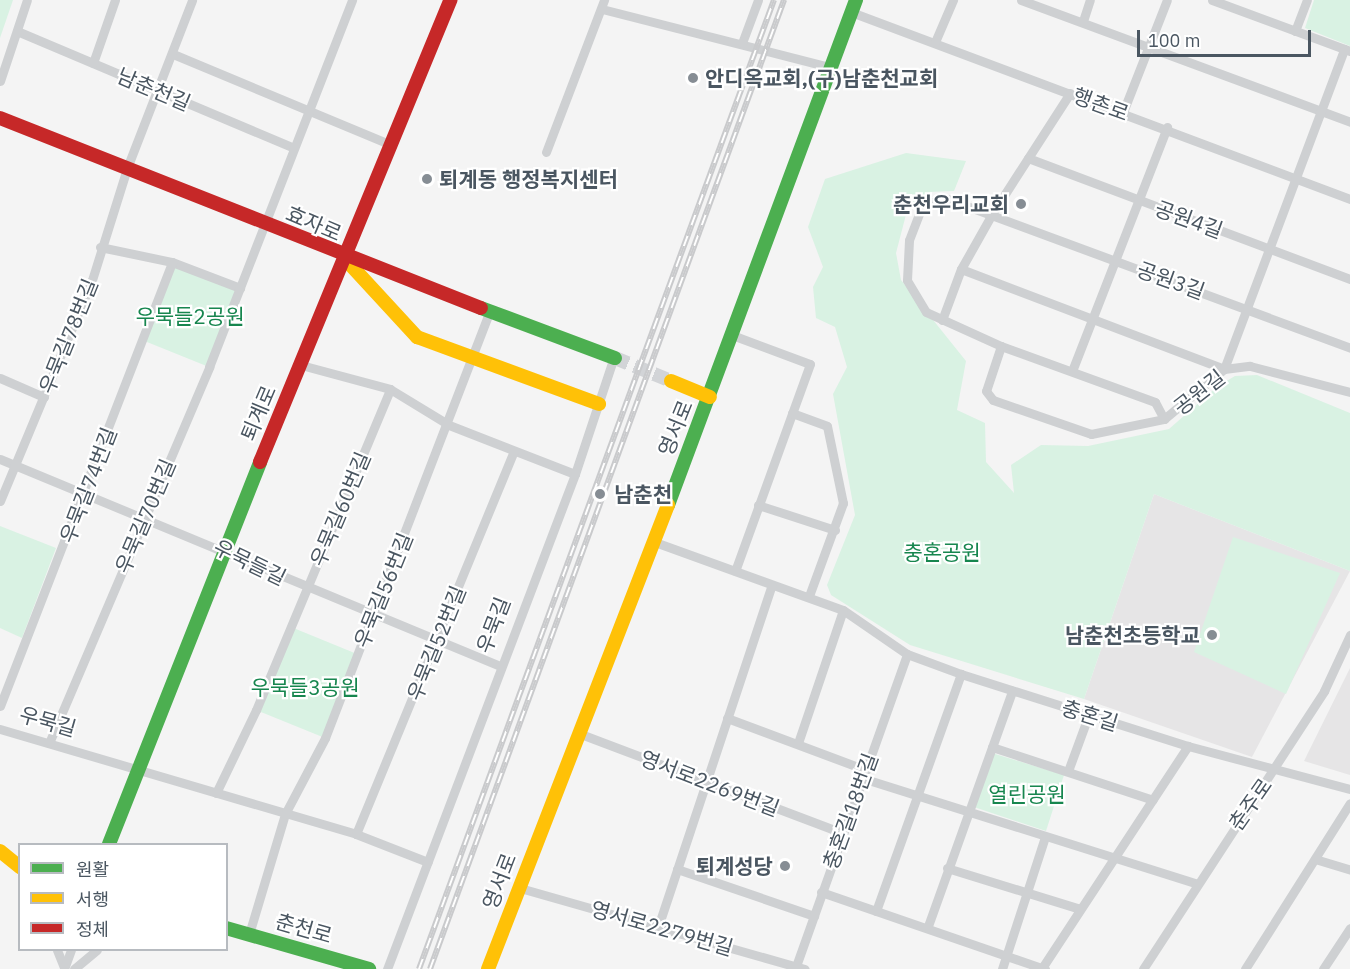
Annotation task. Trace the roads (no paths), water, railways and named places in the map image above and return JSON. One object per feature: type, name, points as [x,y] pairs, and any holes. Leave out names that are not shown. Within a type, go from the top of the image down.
[{"type":"street","points":[[0,81],[27,0]]},
{"type":"street","points":[[93,63],[116,0]]},
{"type":"street","name":"우묵길78번길","points":[[0,501],[92,280],[100,247],[128,168],[160,92],[192,0]]},
{"type":"street","points":[[263,225],[352,0]]},
{"type":"street","name":"퇴계로","points":[[109,843],[136,767],[224,548],[450,0]]},
{"type":"street","points":[[742,43],[758,0]]},
{"type":"street","points":[[934,42],[953,0]]},
{"type":"street","points":[[1022,0],[1350,122]]},
{"type":"street","points":[[1083,21],[1090,0]]},
{"type":"street","points":[[1123,112],[1167,0]]},
{"type":"street","points":[[961,269],[1224,369],[1318,110],[1347,50],[1295,31],[1237,4],[1212,0]]},
{"type":"street","points":[[1295,31],[1307,0]]},
{"type":"street","points":[[546,152],[602,3],[829,67]]},
{"type":"street","name":"행촌로","points":[[854,6],[934,42],[1167,127],[1350,200]]},
{"type":"street","name":"영서로","points":[[488,969],[652,541],[710,397],[829,67],[854,6]]},
{"type":"street","name":"남춘천길","points":[[16,31],[292,147]]},
{"type":"street","points":[[173,54],[392,145]]},
{"type":"street","points":[[1070,93],[992,214],[961,269],[942,320],[1001,346],[1155,402],[1164,419]]},
{"type":"street","name":"효자로","points":[[0,118],[128,168],[344,258],[614,358]]},
{"type":"street","points":[[1072,371],[1118,261],[1138,200],[1167,127]]},
{"type":"street","name":"공원4길","points":[[1028,158],[1350,279]]},
{"type":"street","name":"공원3길","points":[[942,320],[926,312],[907,280],[909,240],[923,204],[948,199],[1350,348]]},
{"type":"street","name":"우묵길70번길","points":[[49,743],[240,288],[263,225]]},
{"type":"street","points":[[100,247],[172,262],[240,288]]},
{"type":"street","points":[[344,258],[417,337],[472,361],[599,404]]},
{"type":"street","name":"우묵길74번길","points":[[0,706],[172,262]]},
{"type":"street","name":"우묵길56번길","points":[[249,934],[285,814],[324,738],[449,425],[490,311]]},
{"type":"street","points":[[732,335],[810,364],[735,571]]},
{"type":"street","name":"공원길","points":[[1001,346],[986,392],[993,400],[1091,434],[1164,419],[1224,369],[1250,366],[1349,394]]},
{"type":"street","name":"우묵길","points":[[387,969],[500,666],[575,474],[614,358]]},
{"type":"street","points":[[301,364],[390,389],[449,425],[575,474]]},
{"type":"street","points":[[0,378],[44,397]]},
{"type":"street","points":[[671,381],[710,397]]},
{"type":"street","name":"우묵길60번길","points":[[216,792],[306,590],[390,389]]},
{"type":"street","points":[[792,413],[827,426],[843,503],[809,596]]},
{"type":"street","name":"우묵길52번길","points":[[356,834],[514,451]]},
{"type":"street","name":"우묵들길","points":[[0,459],[224,548],[306,590],[500,666]]},
{"type":"street","points":[[758,505],[835,530]]},
{"type":"street","name":"충혼길","points":[[652,541],[843,610],[907,654],[961,674],[1188,746],[1350,789]]},
{"type":"street","points":[[658,927],[772,585]]},
{"type":"street","points":[[798,743],[843,610]]},
{"type":"street","name":"춘주로","points":[[1143,969],[1195,883],[1274,770],[1324,691],[1350,635]]},
{"type":"street","name":"충혼길18번길","points":[[798,968],[821,892],[907,654]]},
{"type":"street","points":[[876,912],[961,674]]},
{"type":"street","points":[[928,926],[1012,691]]},
{"type":"street","points":[[1068,771],[1089,714]]},
{"type":"street","points":[[727,718],[798,743],[917,797],[1195,883]]},
{"type":"street","name":"우묵길","points":[[0,729],[136,767],[356,834],[428,862]]},
{"type":"street","name":"영서로2269번길","points":[[578,733],[842,833]]},
{"type":"street","points":[[821,892],[876,912],[928,926],[1044,969],[1080,909],[1116,859],[1188,746]]},
{"type":"street","points":[[992,747],[1153,800]]},
{"type":"street","points":[[1245,969],[1350,803]]},
{"type":"street","points":[[1002,969],[1005,955],[1029,894],[1045,837]]},
{"type":"street","points":[[0,851],[10,867]]},
{"type":"street","points":[[1315,859],[1350,870]]},
{"type":"street","points":[[947,868],[1080,909]]},
{"type":"street","points":[[677,869],[814,916]]},
{"type":"street","name":"영서로2279번길","points":[[520,888],[798,968]]},
{"type":"street","points":[[1323,969],[1350,928]]},
{"type":"street","name":"춘천로","points":[[228,929],[369,969]]},
{"type":"street","points":[[58,951],[68,968]]},
{"type":"street","points":[[68,968],[71,951]]},
{"type":"street","points":[[68,968],[95,951]]},
{"type":"tunnel","points":[[615,358],[671,381]]},
{"type":"railway","points":[[419,969],[774,0]]},
{"type":"railway","points":[[430,969],[784,0]]},
{"type":"place","name":"안디옥교회,(구)남춘천교회","points":[[693,78]]},
{"type":"place","name":"퇴계동 행정복지센터","points":[[427,179]]},
{"type":"place","name":"춘천우리교회","points":[[1021,204]]},
{"type":"place","name":"남춘천","points":[[600,494]]},
{"type":"place","name":"남춘천초등학교","points":[[1212,635]]},
{"type":"place","name":"퇴계성당","points":[[785,866]]},
{"type":"park label","name":"우묵들2공원","points":[[190,316]]},
{"type":"park label","name":"충혼공원","points":[[942,552]]},
{"type":"park label","name":"우묵들3공원","points":[[305,687]]},
{"type":"park label","name":"열린공원","points":[[1027,794]]}]
